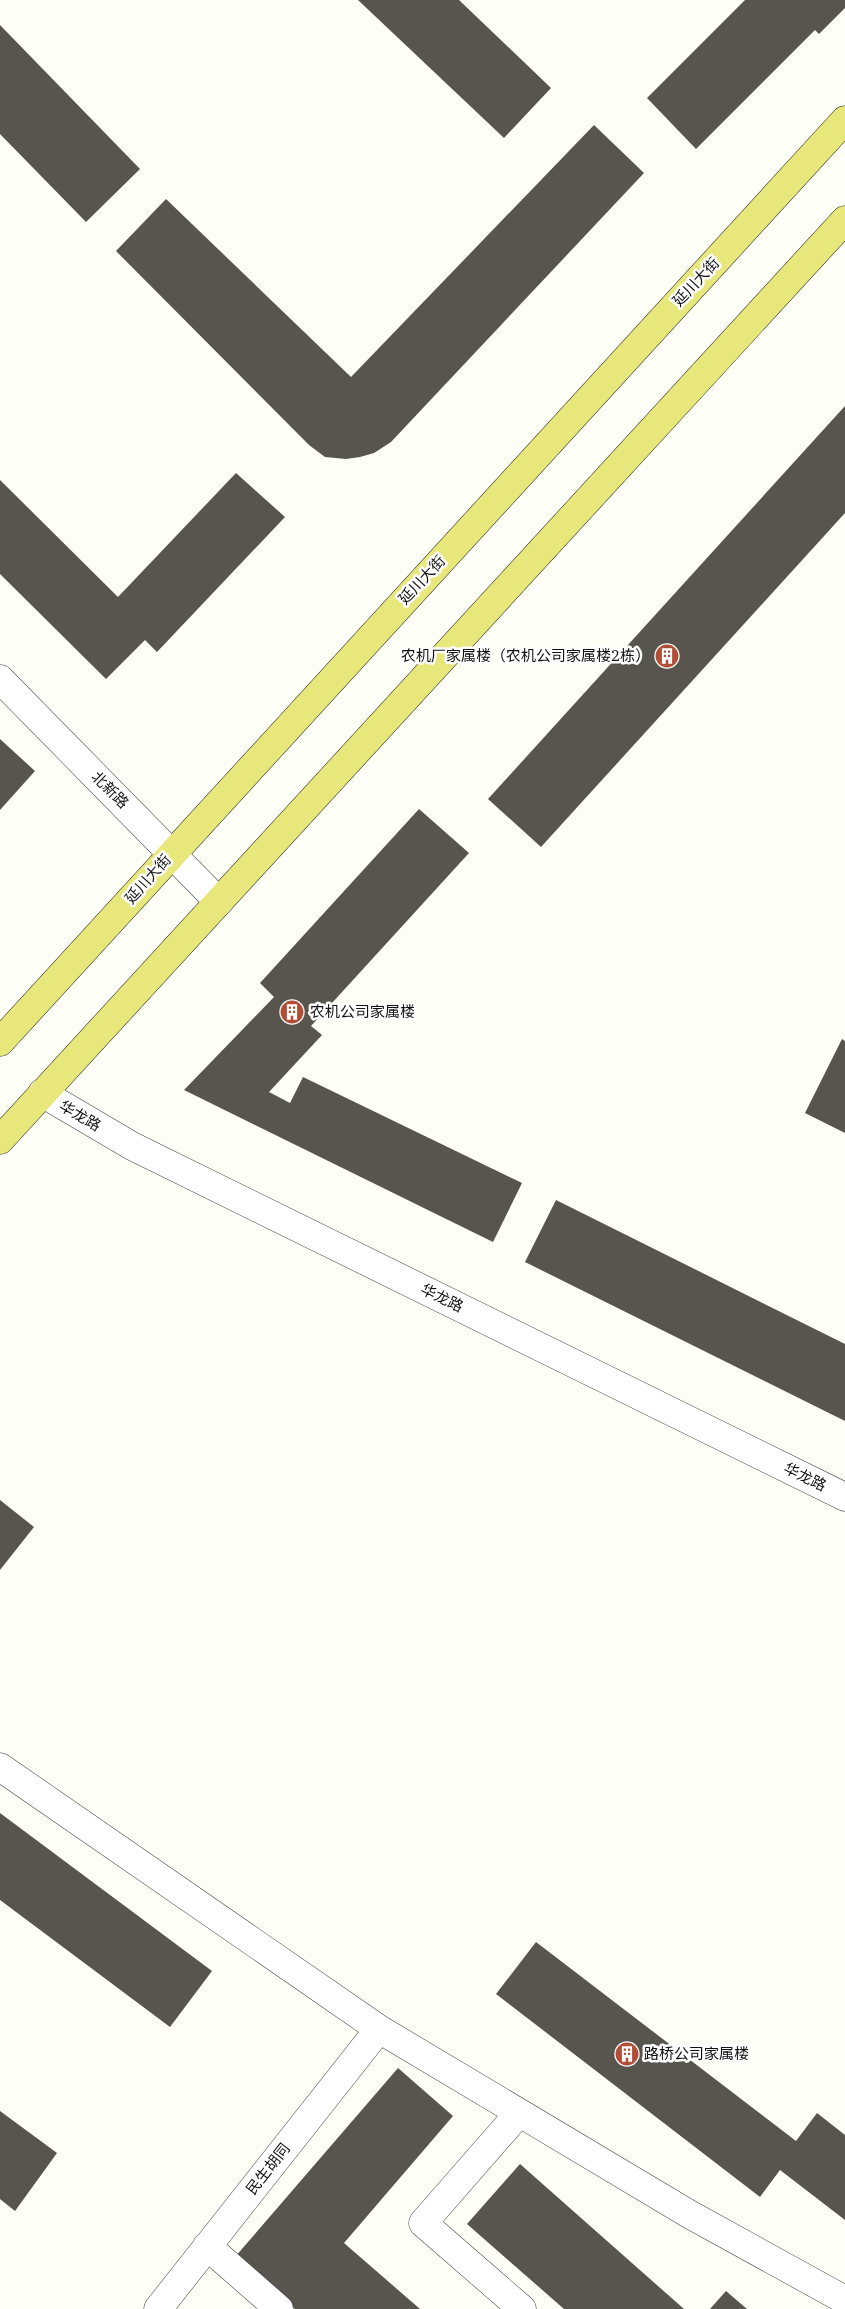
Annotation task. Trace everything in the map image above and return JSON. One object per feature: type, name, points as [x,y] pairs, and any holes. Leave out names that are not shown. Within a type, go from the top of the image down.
[{"type":"main road","name":"延川大街","points":[[0,1042],[845,120]]},
{"type":"main road","points":[[0,1140],[845,220]]},
{"type":"street","name":"北新路","points":[[0,679],[219,902]]},
{"type":"street","name":"华龙路","points":[[42,1093],[132,1146],[845,1497]]},
{"type":"street","points":[[0,1767],[379,2029],[689,2214],[845,2300]]},
{"type":"street","name":"民生胡同","points":[[158,2309],[379,2029]]},
{"type":"street","points":[[519,2113],[423,2223],[522,2309]]},
{"type":"street","points":[[207,2246],[279,2309]]},
{"type":"building","points":[[358,0],[459,0],[551,88],[504,138]]},
{"type":"building","points":[[745,0],[845,0],[845,8],[819,34],[815,30],[696,149],[647,98]]},
{"type":"building","points":[[0,25],[140,169],[86,222],[0,134]]},
{"type":"building","points":[[594,125],[644,173],[391,442],[374,453],[360,457],[346,459],[325,457],[309,445],[116,251],[166,199],[351,377]]},
{"type":"building","name":"农机厂家属楼（农机公司家属楼2栋）","points":[[845,406],[845,513],[541,847],[488,799]]},
{"type":"building","points":[[236,473],[285,517],[157,652],[145,640],[106,679],[0,574],[0,480],[118,597]]},
{"type":"building","points":[[0,739],[35,771],[0,810]]},
{"type":"building","name":"农机公司家属楼","points":[[419,809],[469,853],[311,1026],[322,1035],[269,1092],[290,1103],[303,1077],[522,1183],[493,1242],[184,1090],[274,997],[260,983]]},
{"type":"building","points":[[842,1039],[845,1041],[845,1133],[805,1113]]},
{"type":"building","points":[[556,1200],[845,1344],[845,1421],[525,1262]]},
{"type":"building","points":[[0,1500],[34,1527],[0,1570]]},
{"type":"building","points":[[0,1813],[212,1971],[170,2027],[0,1900]]},
{"type":"building","name":"路桥公司家属楼","points":[[536,1942],[796,2141],[817,2113],[845,2135],[845,2220],[780,2170],[760,2197],[496,1994]]},
{"type":"building","points":[[398,2068],[453,2116],[344,2243],[420,2309],[295,2309],[235,2257]]},
{"type":"building","points":[[0,2111],[57,2153],[15,2211],[0,2199]]},
{"type":"building","points":[[520,2164],[684,2309],[564,2309],[467,2224]]},
{"type":"building","points":[[726,2291],[747,2309],[710,2309]]},
{"type":"place","name":"农机厂家属楼（农机公司家属楼2栋）","points":[[667,656]]},
{"type":"place","name":"农机公司家属楼","points":[[292,1012]]},
{"type":"place","name":"路桥公司家属楼","points":[[627,2054]]}]
